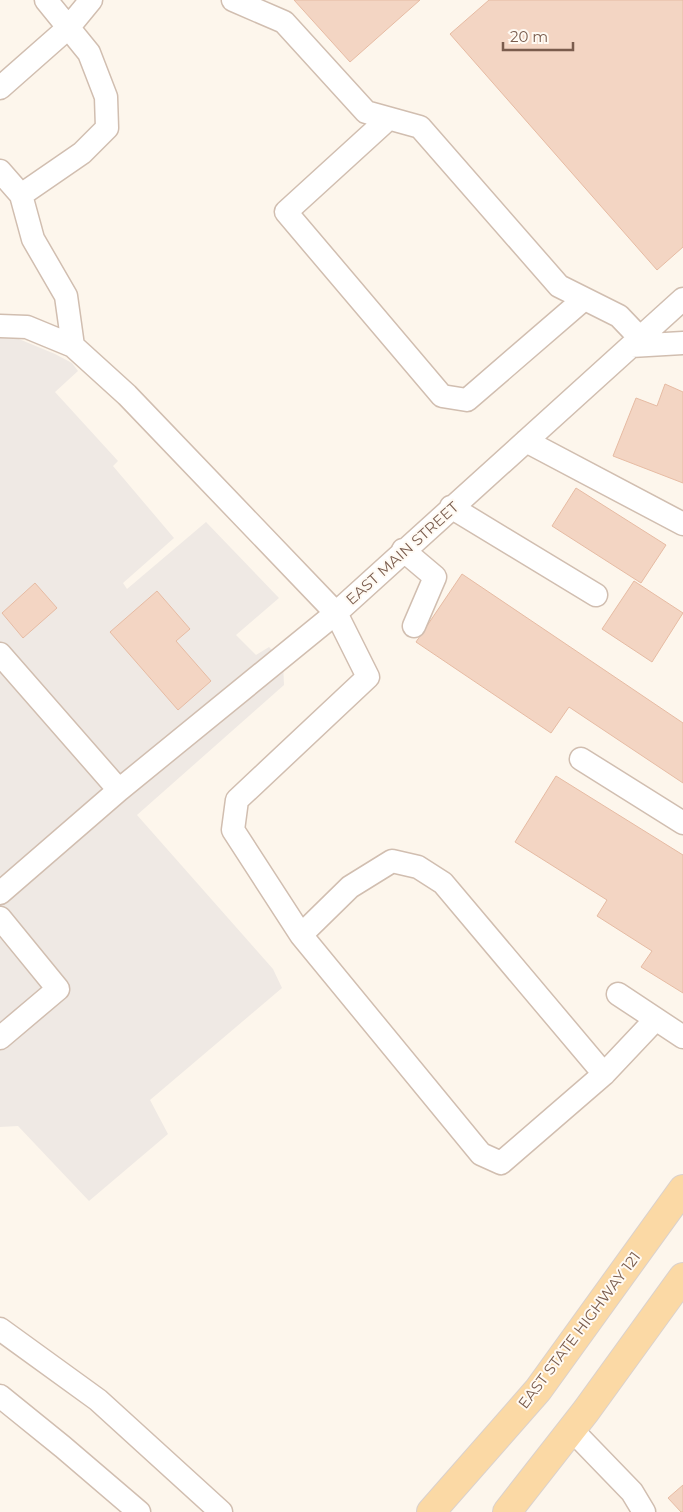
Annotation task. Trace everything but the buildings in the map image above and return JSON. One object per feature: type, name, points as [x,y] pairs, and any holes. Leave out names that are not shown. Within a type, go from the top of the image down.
[{"type":"main road","name":"EAST STATE HIGHWAY 121","points":[[431,1512],[538,1390],[683,1189]]},
{"type":"main road","points":[[507,1512],[572,1430],[683,1278]]},
{"type":"street","points":[[21,195],[82,153],[107,128],[106,97],[89,53],[46,0]]},
{"type":"street","points":[[0,88],[68,28],[91,0]]},
{"type":"street","points":[[233,0],[284,22],[366,112],[420,127],[559,286],[619,316],[635,342],[683,343]]},
{"type":"street","points":[[388,118],[286,212],[442,396],[467,400],[584,299]]},
{"type":"street","points":[[0,171],[21,195],[33,239],[66,296],[73,346]]},
{"type":"street","name":"EAST MAIN STREET","points":[[0,326],[27,328],[73,346],[127,395],[336,613],[403,550],[683,299]]},
{"type":"street","points":[[526,441],[683,524]]},
{"type":"street","points":[[451,507],[596,595]]},
{"type":"street","points":[[403,550],[435,577],[414,626]]},
{"type":"street","points":[[0,893],[119,790],[336,613],[368,677],[237,800],[232,830],[301,935],[481,1154],[501,1163],[604,1074],[655,1020]]},
{"type":"street","points":[[0,654],[119,790]]},
{"type":"street","points":[[581,759],[683,823]]},
{"type":"street","points":[[301,935],[350,887],[392,861],[418,867],[443,883],[604,1074]]},
{"type":"street","points":[[0,918],[58,989],[0,1038]]},
{"type":"street","points":[[618,994],[683,1037]]},
{"type":"street","points":[[0,1329],[98,1400],[221,1512]]},
{"type":"street","points":[[0,1396],[64,1446],[139,1512]]},
{"type":"street","points":[[572,1430],[632,1492],[644,1512]]},
{"type":"shaded area","points":[[0,336],[14,337],[72,363],[78,371],[55,392],[118,461],[113,466],[174,538],[123,583],[127,589],[206,522],[279,598],[236,635],[256,655],[269,647],[283,661],[284,685],[137,815],[273,969],[282,988],[150,1100],[168,1134],[89,1201],[18,1126],[0,1127]]}]
